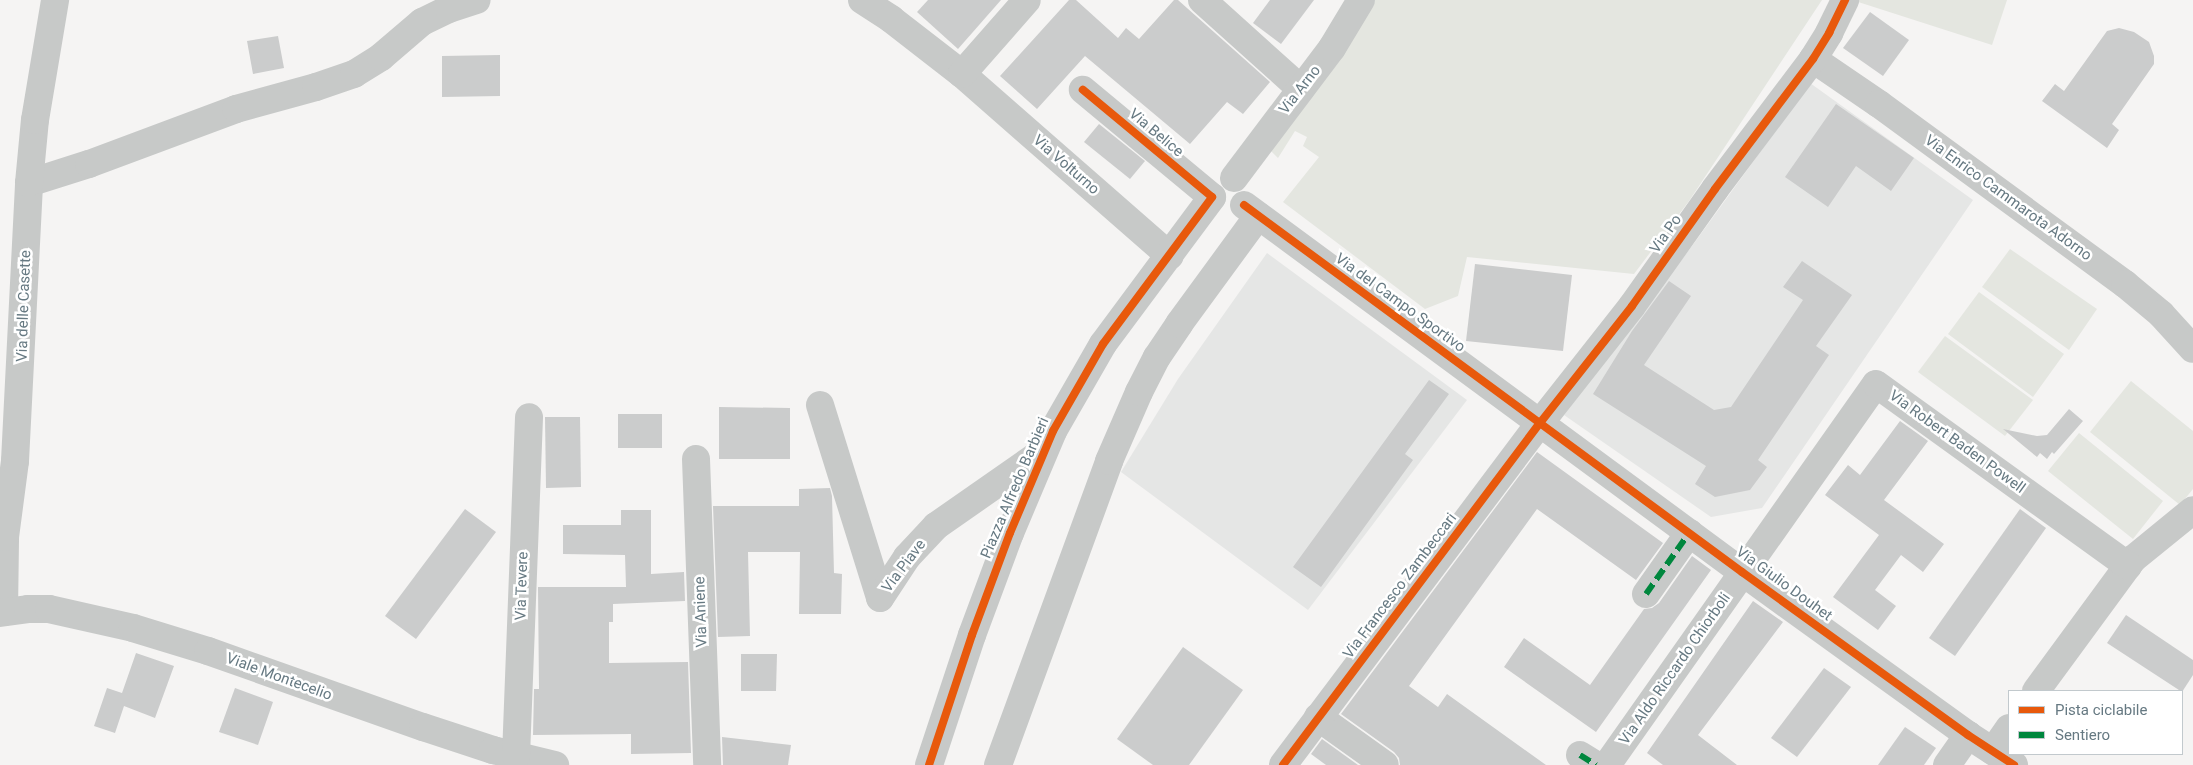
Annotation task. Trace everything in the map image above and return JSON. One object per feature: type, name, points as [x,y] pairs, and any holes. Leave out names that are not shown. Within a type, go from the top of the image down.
[{"type":"street","name":"Via delle Casette","points":[[2,613],[5,537],[16,442],[35,120],[55,0]]},
{"type":"street","points":[[30,183],[89,164],[236,109],[316,87],[354,74],[381,56],[422,22],[442,12],[477,0]]},
{"type":"street","name":"Via Volturno","points":[[862,0],[891,19],[962,74],[1170,256]]},
{"type":"street","points":[[962,74],[1028,0]]},
{"type":"street","points":[[1202,0],[1301,89]]},
{"type":"street","name":"Via Arno","points":[[1234,178],[1332,48],[1361,0]]},
{"type":"street","name":"Via Po","points":[[1540,424],[1632,306],[1715,189],[1813,59],[1829,33],[1845,0]]},
{"type":"street","name":"Via Enrico Cammarota Adorno","points":[[1813,59],[2125,284],[2192,340]]},
{"type":"street","name":"Via Belice","points":[[1083,90],[1212,198],[1217,207],[1225,212],[1251,211]]},
{"type":"street","points":[[998,765],[1109,461],[1139,392],[1157,357],[1251,211],[1246,200],[1246,189],[1234,178]]},
{"type":"street","name":"Piazza Alfredo Barbieri","points":[[929,765],[972,635],[1042,452],[1096,355],[1212,198],[1215,185],[1220,180],[1234,178]]},
{"type":"street","name":"Via del Campo Sportivo","points":[[1251,211],[1540,424]]},
{"type":"street","name":"Via Robert Baden Powell","points":[[1742,572],[1876,384],[2128,566]]},
{"type":"street","name":"Via Piave","points":[[820,405],[880,598],[907,557],[936,526],[1042,452]]},
{"type":"street","name":"Via Tevere","points":[[516,756],[529,417]]},
{"type":"street","name":"Via Giulio Douhet","points":[[1540,424],[1742,572],[1968,735],[2003,758]]},
{"type":"street","name":"Via Francesco Zambeccari","points":[[1282,765],[1540,424]]},
{"type":"street","name":"Via Aniene","points":[[696,459],[707,765]]},
{"type":"street","points":[[2037,690],[2133,559],[2193,510]]},
{"type":"street","points":[[1646,594],[1689,533]]},
{"type":"street","name":"Via Aldo Riccardo Chiorboli","points":[[1605,761],[1742,572]]},
{"type":"street","name":"Viale Montecelio","points":[[2,613],[28,609],[49,609],[142,630],[208,651],[423,727],[516,756],[555,765]]},
{"type":"street","points":[[1318,717],[1385,765]]},
{"type":"street","points":[[2003,758],[2008,733]]},
{"type":"street","points":[[1947,765],[1968,735]]},
{"type":"shaded area","points":[[1375,0],[1822,0],[1689,201],[1634,274],[1467,257],[1458,296],[1425,309],[1283,202],[1319,157],[1303,146],[1307,137],[1295,131],[1278,158],[1271,151]]},
{"type":"shaded area","points":[[1852,0],[2007,0],[1992,45]]},
{"type":"shaded area","points":[[1810,83],[1973,200],[1762,508],[1711,517],[1564,415],[1695,242]]},
{"type":"shaded area","points":[[2010,249],[2097,309],[2069,350],[1982,287]]},
{"type":"shaded area","points":[[1267,253],[1467,400],[1308,610],[1121,472],[1178,379]]},
{"type":"shaded area","points":[[1979,292],[2064,354],[2033,397],[1948,334]]},
{"type":"shaded area","points":[[1945,336],[2033,400],[2005,436],[1918,372]]},
{"type":"shaded area","points":[[2131,381],[2193,431],[2193,489],[2180,505],[2090,432]]},
{"type":"shaded area","points":[[2079,433],[2163,501],[2133,539],[2048,471]]},
{"type":"building","points":[[928,0],[1001,0],[958,49],[917,12]]},
{"type":"building","points":[[1069,0],[1076,0],[1118,38],[1126,28],[1139,39],[1174,0],[1178,0],[1270,82],[1243,114],[1227,102],[1190,144],[1085,56],[1037,109],[1000,76]]},
{"type":"building","points":[[1270,0],[1314,0],[1281,44],[1253,23]]},
{"type":"building","points":[[1870,12],[1909,40],[1883,76],[1843,48]]},
{"type":"building","points":[[2119,28],[2134,32],[2149,42],[2154,56],[2154,64],[2112,124],[2119,130],[2107,148],[2042,101],[2055,84],[2064,91],[2107,31]]},
{"type":"building","points":[[278,36],[284,68],[253,74],[247,41]]},
{"type":"building","points":[[500,55],[500,96],[442,97],[442,56]]},
{"type":"building","points":[[1836,104],[1914,158],[1891,191],[1856,166],[1828,207],[1785,177]]},
{"type":"building","points":[[1099,124],[1145,161],[1130,179],[1084,142]]},
{"type":"building","points":[[1802,261],[1852,295],[1816,346],[1829,355],[1758,460],[1767,467],[1750,490],[1715,497],[1695,484],[1706,466],[1593,394],[1632,331],[1669,281],[1691,296],[1644,365],[1714,410],[1731,407],[1803,300],[1783,287]]},
{"type":"building","points":[[1475,264],[1572,275],[1563,351],[1466,341]]},
{"type":"building","points":[[1429,380],[1449,394],[1405,454],[1413,460],[1321,587],[1293,567]]},
{"type":"building","points":[[719,407],[790,408],[790,459],[719,459]]},
{"type":"building","points":[[2069,409],[2083,421],[2054,454],[2052,452],[2047,459],[2040,453],[2037,457],[2003,429],[2037,436],[2047,435]]},
{"type":"building","points":[[618,414],[662,414],[662,448],[618,448]]},
{"type":"building","points":[[545,417],[580,417],[581,487],[546,488]]},
{"type":"building","points":[[1900,421],[1928,441],[1884,500],[1944,544],[1923,572],[1901,555],[1875,590],[1896,606],[1878,630],[1833,597],[1879,535],[1825,495],[1848,465],[1860,475]]},
{"type":"building","points":[[1537,452],[1663,543],[1636,580],[1537,509],[1409,686],[1438,707],[1447,694],[1546,765],[1400,765],[1399,758],[1394,752],[1341,714]]},
{"type":"building","points":[[830,488],[832,496],[834,573],[842,574],[841,614],[799,614],[800,552],[748,552],[750,636],[718,637],[713,506],[799,506],[799,489]]},
{"type":"building","points":[[465,509],[496,532],[416,639],[385,616]]},
{"type":"building","points":[[2020,509],[2046,528],[1955,656],[1929,638]]},
{"type":"building","points":[[621,510],[651,510],[651,574],[684,572],[685,601],[613,604],[613,622],[609,622],[609,663],[688,662],[691,753],[631,754],[631,734],[533,735],[534,689],[539,689],[538,587],[626,587],[625,555],[563,554],[563,525],[621,525]]},
{"type":"building","points":[[1692,556],[1711,570],[1596,732],[1504,667],[1524,638],[1590,685],[1644,609],[1652,608],[1659,603]]},
{"type":"building","points":[[1753,601],[1783,622],[1698,735],[1737,765],[1663,765],[1647,753]]},
{"type":"building","points":[[2126,615],[2193,660],[2193,675],[2183,690],[2179,690],[2107,643]]},
{"type":"building","points":[[1183,647],[1243,690],[1189,765],[1153,765],[1117,739]]},
{"type":"building","points":[[136,653],[174,666],[155,718],[124,706],[115,733],[94,726],[107,688],[122,693]]},
{"type":"building","points":[[741,654],[777,654],[776,691],[741,691]]},
{"type":"building","points":[[1824,668],[1851,687],[1797,757],[1771,738]]},
{"type":"building","points":[[235,688],[273,702],[258,745],[219,732]]},
{"type":"building","points":[[1905,727],[1936,748],[1924,765],[1878,765]]},
{"type":"building","points":[[722,737],[791,745],[788,765],[723,765]]},
{"type":"building","points":[[1322,739],[1358,765],[1326,765],[1311,754]]},
{"type":"marked path","points":[[1646,594],[1689,533]]},
{"type":"marked path","points":[[1580,755],[1596,765]]},
{"type":"cycle path","points":[[1283,765],[1540,423],[1632,306],[1715,189],[1813,59],[1829,33],[1845,0]]},
{"type":"cycle path","points":[[929,765],[972,635],[1010,533],[1053,431],[1103,344],[1212,197],[1083,90]]},
{"type":"cycle path","points":[[1244,205],[1742,572],[1968,735],[2014,765]]}]
